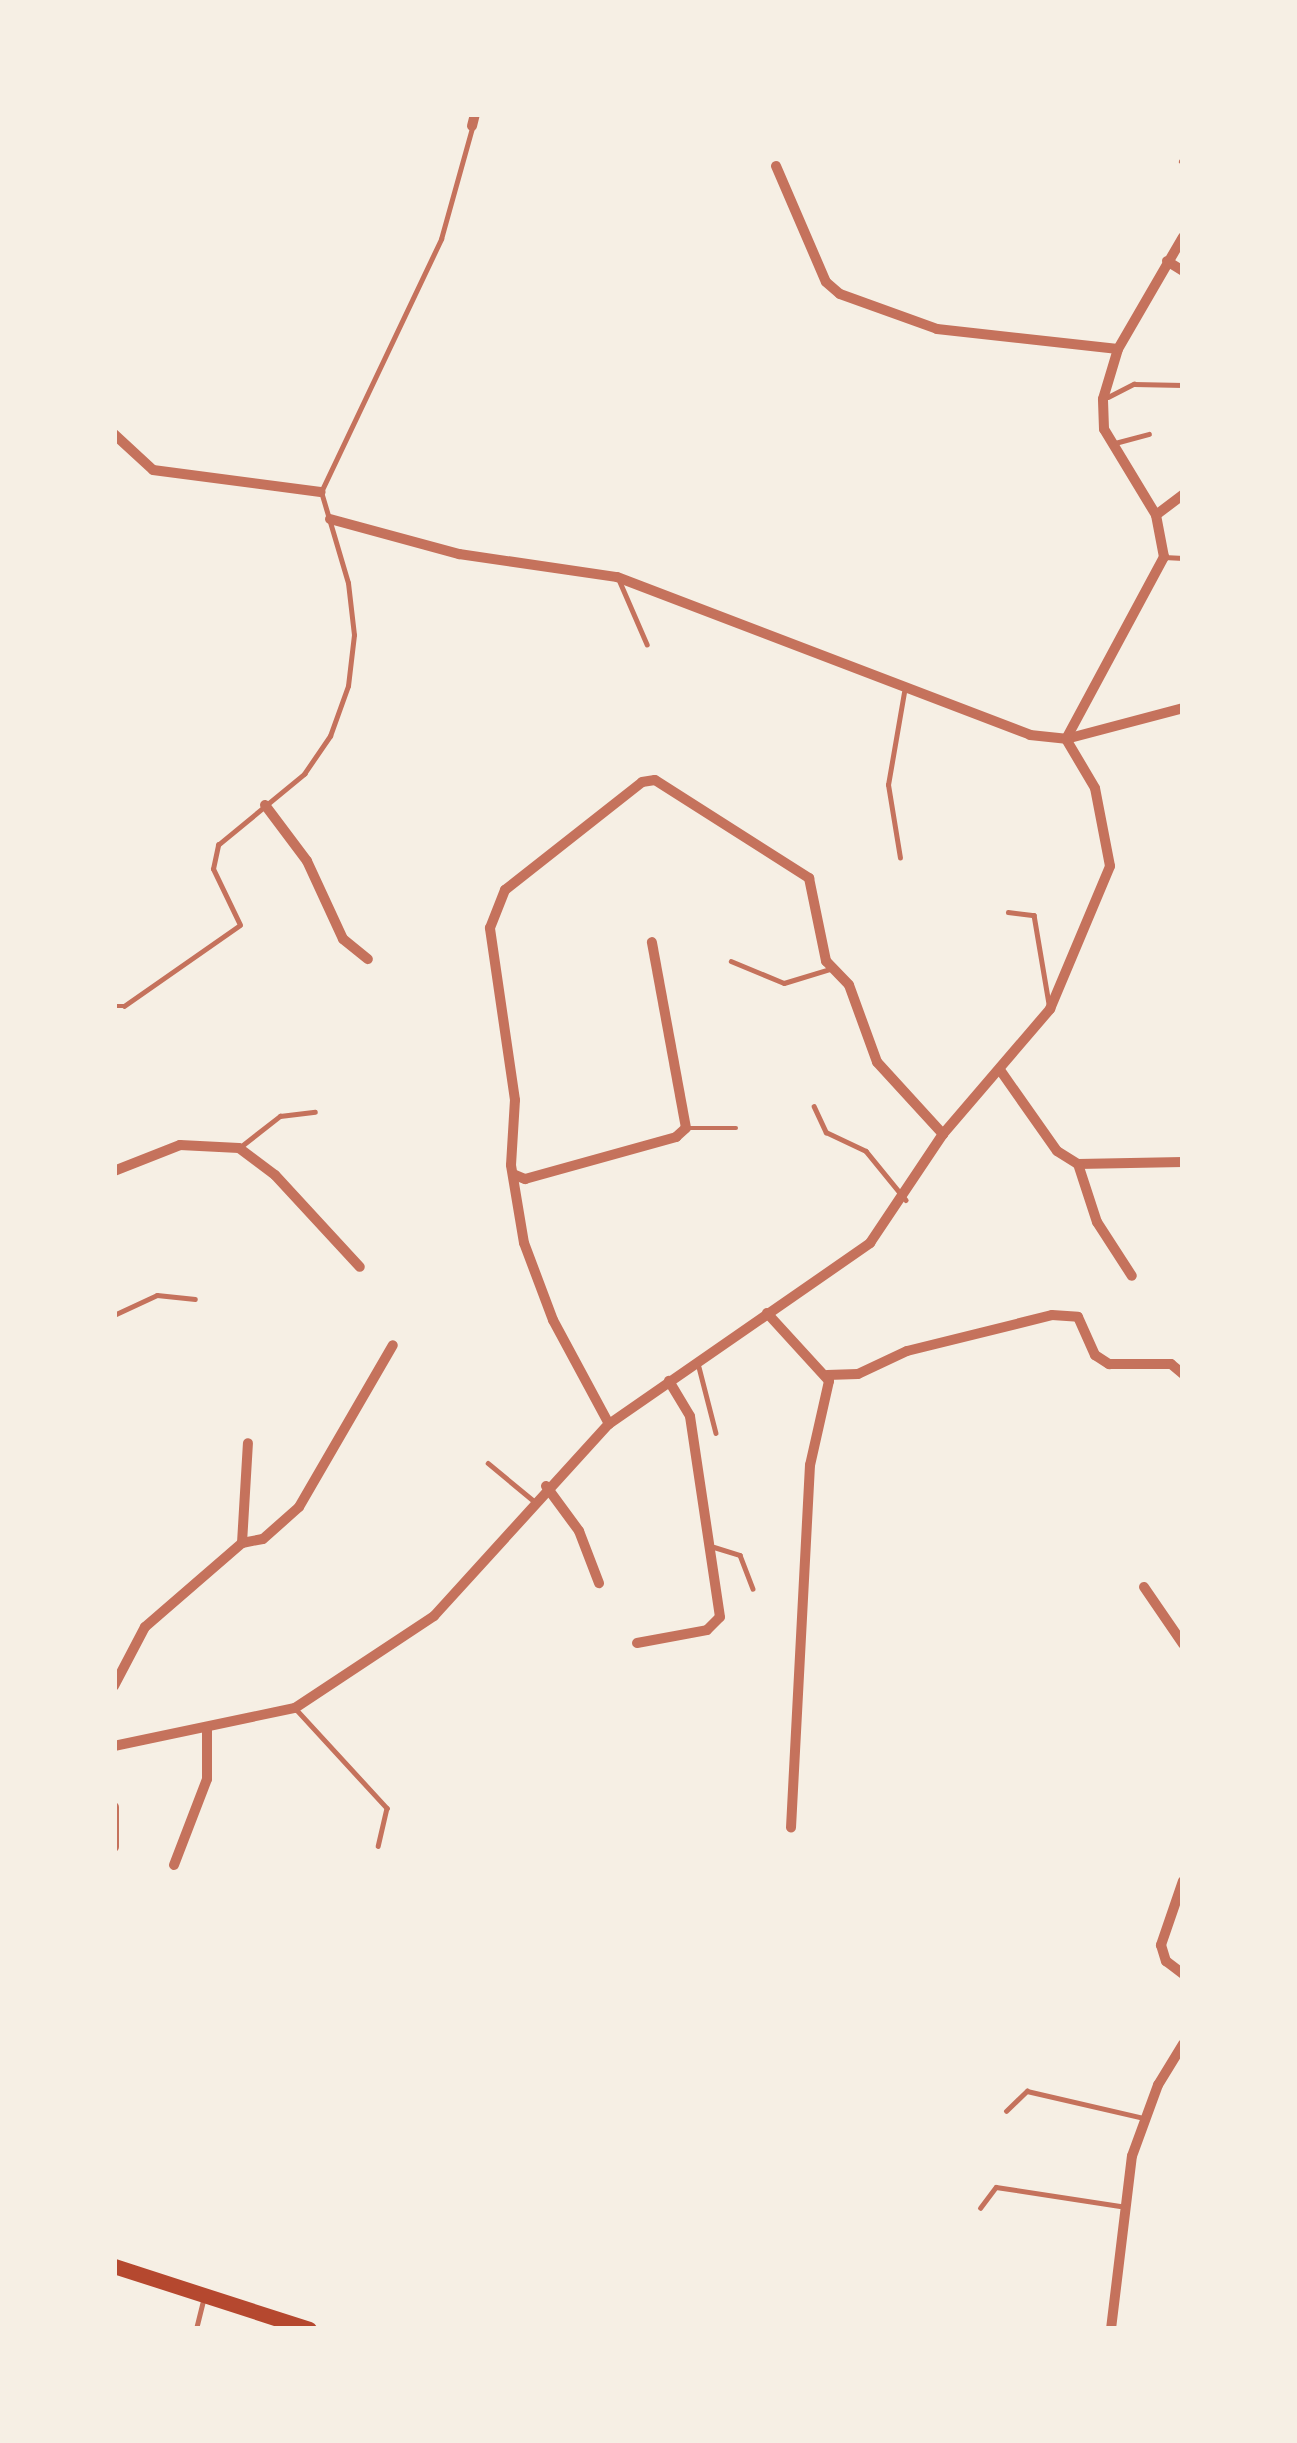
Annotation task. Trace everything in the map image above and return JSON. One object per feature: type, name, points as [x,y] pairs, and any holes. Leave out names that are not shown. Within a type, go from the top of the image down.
[{"type":"main road","points":[[114,2266],[309,2329]]},
{"type":"street","points":[[776,166],[826,282],[840,294],[938,328],[1118,349]]},
{"type":"street","points":[[1066,739],[1164,556],[1156,515],[1110,445],[1103,399],[1118,349],[1183,237]]},
{"type":"street","points":[[1167,261],[1183,271]]},
{"type":"street","points":[[114,434],[153,470],[321,491]]},
{"type":"street","points":[[1156,515],[1183,495]]},
{"type":"street","points":[[330,519],[459,554],[617,577],[1030,735],[1066,739],[1183,708]]},
{"type":"street","points":[[114,1746],[295,1708],[434,1616],[546,1486],[609,1424],[767,1313],[839,1269],[905,1200],[943,1134],[1050,1009],[1110,866],[1095,788],[1066,739]]},
{"type":"street","points":[[609,1424],[534,1275],[515,1174],[515,1100],[493,908],[641,782],[655,780],[804,872],[830,969],[849,985],[882,1071],[943,1134]]},
{"type":"street","points":[[265,806],[307,861],[343,939],[368,959]]},
{"type":"street","points":[[515,1174],[525,1179],[676,1138],[686,1128],[652,942]]},
{"type":"street","points":[[1000,1070],[1058,1151],[1078,1164],[1183,1162]]},
{"type":"street","points":[[114,1171],[180,1145],[239,1148],[275,1174],[360,1268]]},
{"type":"street","points":[[1078,1164],[1097,1222],[1132,1276]]},
{"type":"street","points":[[767,1313],[788,1345],[827,1376],[858,1374],[907,1351],[1052,1315],[1078,1317],[1095,1354],[1108,1364],[1171,1364],[1183,1374]]},
{"type":"street","points":[[114,1686],[145,1627],[242,1543],[263,1539],[299,1507],[393,1345]]},
{"type":"street","points":[[791,1828],[810,1465],[827,1376]]},
{"type":"street","points":[[637,1643],[707,1630],[720,1617],[690,1416],[669,1381]]},
{"type":"street","points":[[242,1543],[248,1443]]},
{"type":"street","points":[[546,1486],[579,1531],[599,1583]]},
{"type":"street","points":[[1144,1587],[1183,1644]]},
{"type":"street","points":[[175,1865],[207,1779],[207,1728]]},
{"type":"street","points":[[114,1807],[114,1847]]},
{"type":"street","points":[[1183,1881],[1161,1945],[1166,1961],[1183,1974]]},
{"type":"street","points":[[1111,2329],[1120,2206],[1144,2118],[1183,2044]]},
{"type":"lane","points":[[114,1006],[124,1006],[240,925],[212,857],[237,824],[304,774],[330,736],[348,686],[348,584],[321,491],[441,238],[474,120]]},
{"type":"lane","points":[[1103,399],[1134,384],[1183,386]]},
{"type":"lane","points":[[1110,445],[1149,434]]},
{"type":"lane","points":[[1164,556],[1183,558]]},
{"type":"lane","points":[[617,577],[646,644]]},
{"type":"lane","points":[[900,858],[888,785],[906,686]]},
{"type":"lane","points":[[1008,911],[1034,916],[1050,1009]]},
{"type":"lane","points":[[731,961],[784,982],[830,969]]},
{"type":"lane","points":[[814,1106],[826,1132],[866,1150],[905,1200]]},
{"type":"lane","points":[[239,1148],[280,1116],[315,1112]]},
{"type":"lane","points":[[686,1128],[736,1128]]},
{"type":"lane","points":[[114,1316],[157,1295],[195,1299]]},
{"type":"lane","points":[[697,1362],[716,1432]]},
{"type":"lane","points":[[488,1463],[534,1501]]},
{"type":"lane","points":[[708,1548],[724,1544],[740,1555],[753,1589]]},
{"type":"lane","points":[[295,1708],[387,1808],[378,1846]]},
{"type":"lane","points":[[1006,2111],[1027,2091],[1144,2118]]},
{"type":"lane","points":[[980,2208],[996,2187],[1120,2206]]},
{"type":"lane","points":[[196,2329],[204,2296]]}]
